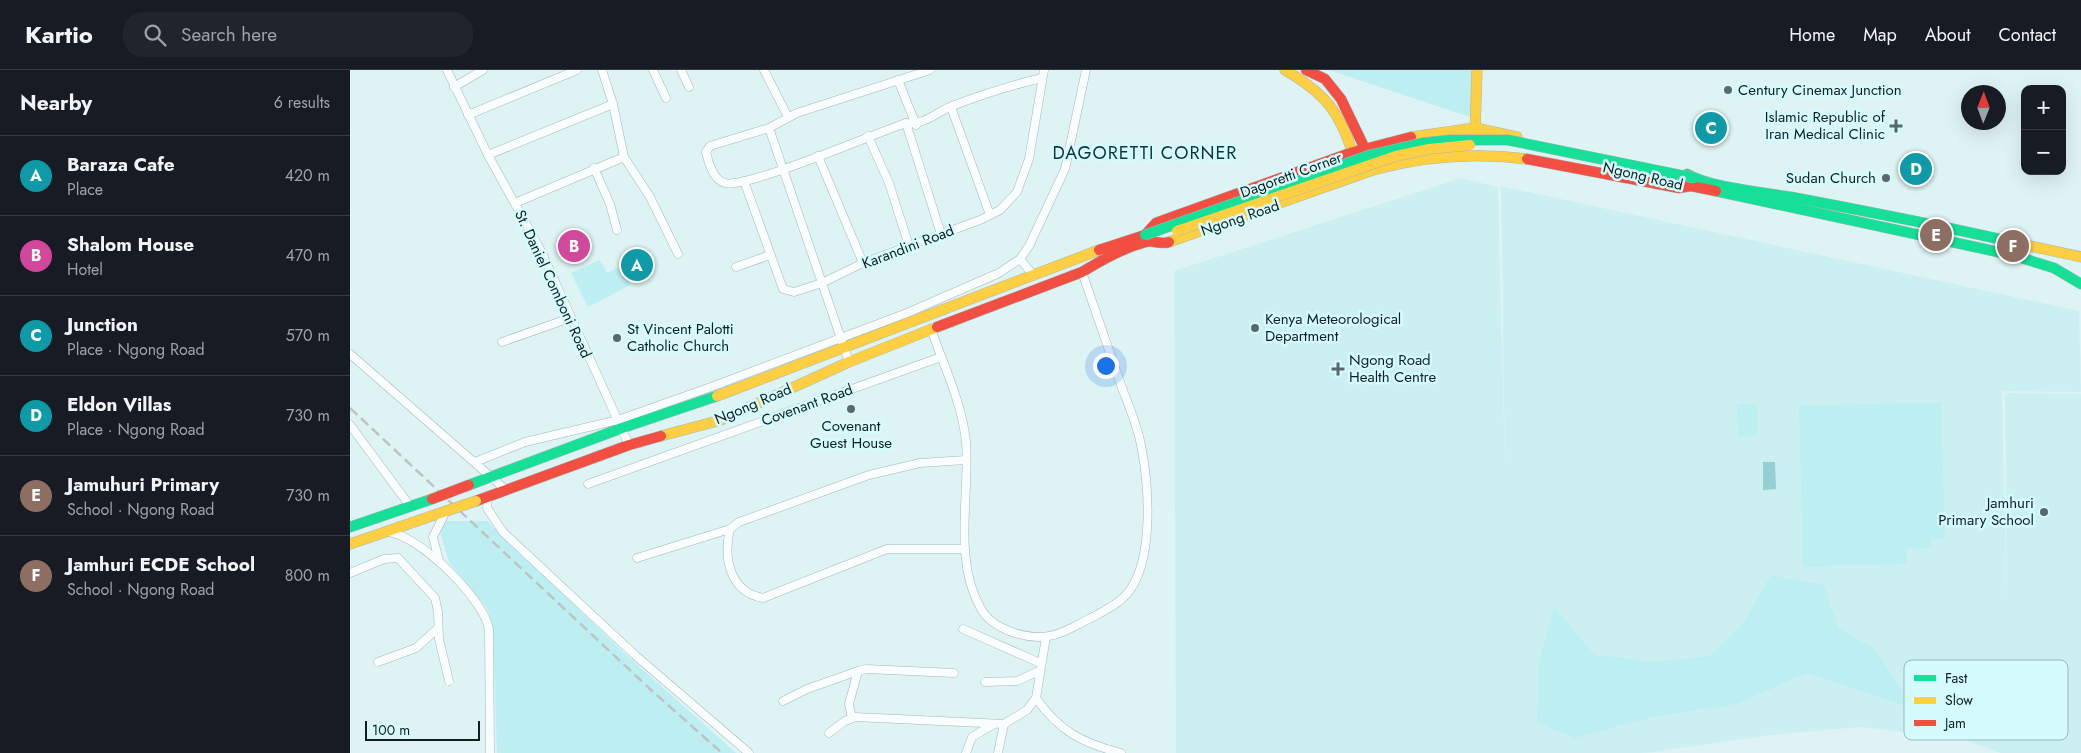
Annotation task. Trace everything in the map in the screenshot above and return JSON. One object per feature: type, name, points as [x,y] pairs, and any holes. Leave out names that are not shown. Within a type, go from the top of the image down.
[{"type":"main road","name":"Dagoretti Corner","points":[[1238,218],[1230,197],[1353,152],[1332,102],[1314,86],[1285,70]]},
{"type":"main road","points":[[1306,70],[1324,79],[1341,99],[1365,148],[1372,167]]},
{"type":"main road","points":[[1474,154],[1478,70]]},
{"type":"main road","name":"Ngong Road","points":[[1353,152],[1411,136],[1475,128],[1683,170],[1692,182]]},
{"type":"main road","name":"Ngong Road","points":[[350,544],[476,501],[629,445],[721,420],[849,362],[931,328],[1082,272],[1103,259],[1147,238],[1363,157],[1401,146],[1442,139],[1508,140],[1692,182]]},
{"type":"main road","name":"Ngong Road","points":[[1147,238],[1164,244],[1372,167],[1429,149],[1484,145],[1534,152],[1692,182],[1924,222],[2081,257]]},
{"type":"main road","points":[[1353,152],[1359,172]]},
{"type":"main road","name":"Ngong Road","points":[[1372,167],[1406,161],[1474,154],[1521,157],[1679,188],[1692,182]]},
{"type":"main road","name":"Ngong Road","points":[[350,527],[492,478],[620,424],[714,397],[842,343],[1147,238],[1359,172]]},
{"type":"main road","points":[[1692,182],[1797,210],[2012,256],[2054,268],[2081,284]]},
{"type":"main road","name":"Ngong Road","points":[[1147,238],[1156,223],[1230,197]]},
{"type":"street","name":"St. Daniel Comboni Road","points":[[447,70],[488,155],[541,251],[629,445]]},
{"type":"street","points":[[454,87],[483,70]]},
{"type":"street","points":[[468,115],[577,70]]},
{"type":"street","points":[[602,70],[613,104],[624,157],[650,197],[678,254]]},
{"type":"street","points":[[653,70],[666,98]]},
{"type":"street","points":[[681,70],[690,87]]},
{"type":"street","points":[[764,70],[788,117]]},
{"type":"street","points":[[930,70],[788,117],[768,128],[706,149],[707,156],[719,181],[728,184],[744,181],[782,170],[906,123],[916,125],[951,107],[1043,74]]},
{"type":"street","points":[[842,343],[1001,271],[1020,259],[1029,246],[1065,169],[1086,70]]},
{"type":"street","name":"Karandini Road","points":[[744,181],[781,285],[785,290],[794,292],[822,283],[863,264],[990,216],[1008,202],[1021,183],[1029,159],[1043,74]]},
{"type":"street","points":[[898,80],[916,125]]},
{"type":"street","points":[[488,155],[613,104]]},
{"type":"street","points":[[951,107],[990,216]]},
{"type":"street","points":[[906,123],[941,234]]},
{"type":"street","points":[[768,128],[849,362]]},
{"type":"street","points":[[868,136],[889,183],[909,246]]},
{"type":"street","points":[[818,156],[863,264]]},
{"type":"street","points":[[515,204],[594,168],[624,157]]},
{"type":"street","points":[[594,168],[610,204],[617,230]]},
{"type":"street","points":[[736,267],[770,255]]},
{"type":"street","points":[[1020,259],[1034,276]]},
{"type":"street","points":[[1001,271],[1008,285]]},
{"type":"street","points":[[931,328],[962,417],[966,460],[965,549],[969,581],[985,616],[1004,628],[1034,636],[1046,636],[1064,632],[1101,613],[1126,596],[1140,571],[1147,541],[1148,515],[1141,445],[1082,272]]},
{"type":"street","points":[[502,342],[570,318]]},
{"type":"street","points":[[350,354],[506,490]]},
{"type":"street","name":"Covenant Road","points":[[588,484],[941,357]]},
{"type":"street","points":[[475,462],[525,442],[620,424]]},
{"type":"street","points":[[350,425],[410,506]]},
{"type":"street","points":[[637,558],[730,529],[739,522],[869,475],[920,463],[966,460]]},
{"type":"street","points":[[488,496],[487,508],[504,532],[635,655],[748,753]]},
{"type":"street","points":[[439,560],[433,537],[446,511]]},
{"type":"street","points":[[730,529],[728,547],[729,570],[738,585],[746,592],[763,598],[887,549],[965,549]]},
{"type":"street","points":[[388,532],[404,535],[439,560],[482,608],[488,623],[490,753]]},
{"type":"street","points":[[350,573],[384,558],[398,558],[434,598],[449,681]]},
{"type":"street","points":[[378,662],[416,648],[438,628]]},
{"type":"street","points":[[963,630],[1040,667]]},
{"type":"street","points":[[829,733],[852,718],[1004,724],[1027,710],[1036,698],[1046,636]]},
{"type":"street","points":[[985,682],[1017,681],[1040,667]]},
{"type":"street","points":[[782,701],[807,689],[866,669],[954,673]]},
{"type":"street","points":[[852,718],[849,704],[858,671]]},
{"type":"street","points":[[1036,698],[1052,720],[1072,735],[1121,753]]},
{"type":"street","points":[[966,753],[972,736],[995,724]]},
{"type":"street","points":[[998,753],[1004,724]]},
{"type":"shaded area","points":[[1329,70],[1473,70],[1470,117]]},
{"type":"shaded area","points":[[1461,178],[1498,187],[1505,470],[1501,186],[2079,311],[2081,392],[2002,391],[2007,610],[2005,393],[2081,394],[2081,753],[2001,753],[1965,740],[2068,740],[2068,660],[1904,660],[1904,732],[1860,727],[1771,735],[1646,753],[1176,753],[1174,271]]},
{"type":"shaded area","points":[[600,260],[607,273],[621,266],[630,285],[588,307],[571,273]]},
{"type":"shaded area","points":[[1941,402],[1945,539],[1931,539],[1931,548],[1906,549],[1906,564],[1803,567],[1799,406]]},
{"type":"shaded area","points":[[1737,404],[1757,404],[1757,435],[1738,436]]},
{"type":"shaded area","points":[[1763,462],[1775,462],[1776,489],[1763,490]]},
{"type":"shaded area","points":[[437,521],[487,521],[623,652],[736,753],[497,753],[493,626],[487,608],[449,562]]},
{"type":"shaded area","points":[[1771,575],[1824,585],[1838,628],[1874,648],[1904,693],[1904,705],[1806,673],[1737,704],[1653,717],[1575,738],[1537,723],[1539,662],[1554,607],[1596,656],[1623,657],[1649,662],[1710,656],[1741,626]]},
{"type":"railway","points":[[350,408],[650,689],[722,753]]},
{"type":"traffic: fast","points":[[1145,235],[1370,155],[1422,143],[1450,140],[1508,140],[1694,178]]},
{"type":"traffic: fast","points":[[1687,174],[1697,179],[1723,186],[1791,197],[2012,242]]},
{"type":"traffic: fast","points":[[1716,191],[2012,255],[2054,268],[2081,284]]},
{"type":"traffic: fast","points":[[469,485],[622,428],[717,396]]},
{"type":"traffic: fast","points":[[350,527],[432,499]]},
{"type":"traffic: slow","points":[[1285,70],[1311,87],[1330,106],[1343,128],[1354,157]]},
{"type":"traffic: slow","points":[[1475,134],[1477,70]]},
{"type":"traffic: slow","points":[[1411,137],[1475,128],[1517,137]]},
{"type":"traffic: slow","points":[[1177,231],[1396,156],[1429,149],[1470,145]]},
{"type":"traffic: slow","points":[[1169,242],[1392,165],[1411,161],[1468,156],[1527,159]]},
{"type":"traffic: slow","points":[[2012,242],[2081,257]]},
{"type":"traffic: slow","points":[[717,396],[1099,250]]},
{"type":"traffic: slow","points":[[661,436],[721,420],[849,362],[937,327]]},
{"type":"traffic: slow","points":[[446,511],[476,501]]},
{"type":"traffic: slow","points":[[350,544],[446,511]]},
{"type":"traffic: jam","points":[[1306,70],[1325,79],[1341,99],[1367,153]]},
{"type":"traffic: jam","points":[[1099,250],[1145,235],[1156,223],[1164,220],[1353,152],[1411,137]]},
{"type":"traffic: jam","points":[[1527,159],[1679,188],[1691,186],[1716,191]]},
{"type":"traffic: jam","points":[[937,327],[1082,272],[1105,259],[1137,245],[1149,242],[1169,242]]},
{"type":"traffic: jam","points":[[476,501],[629,445],[661,436]]},
{"type":"traffic: jam","points":[[432,499],[469,485]]},
{"type":"place","name":"Century Cinemax Junction","points":[[1728,90]]},
{"type":"place","name":"Islamic Republic of Iran Medical Clinic","points":[[1896,126]]},
{"type":"place","name":"Junction","points":[[1711,128]]},
{"type":"place","name":"Eldon Villas","points":[[1916,169]]},
{"type":"place","name":"Sudan Church","points":[[1886,178]]},
{"type":"place","name":"Jamuhuri Primary","points":[[1936,235]]},
{"type":"place","name":"Shalom House","points":[[574,246]]},
{"type":"place","name":"Jamhuri ECDE School","points":[[2013,246]]},
{"type":"place","name":"Baraza Cafe","points":[[637,265]]},
{"type":"place","name":"Kenya Meteorological Department","points":[[1255,328]]},
{"type":"place","name":"St Vincent Palotti Catholic Church","points":[[617,338]]},
{"type":"place","name":"Ngong Road Health Centre","points":[[1338,369]]},
{"type":"place","name":"Covenant Guest House","points":[[851,409]]},
{"type":"place","name":"Jamhuri Primary School","points":[[2044,512]]},
{"type":"district","name":"DAGORETTI CORNER","points":[[1145,153]]}]
